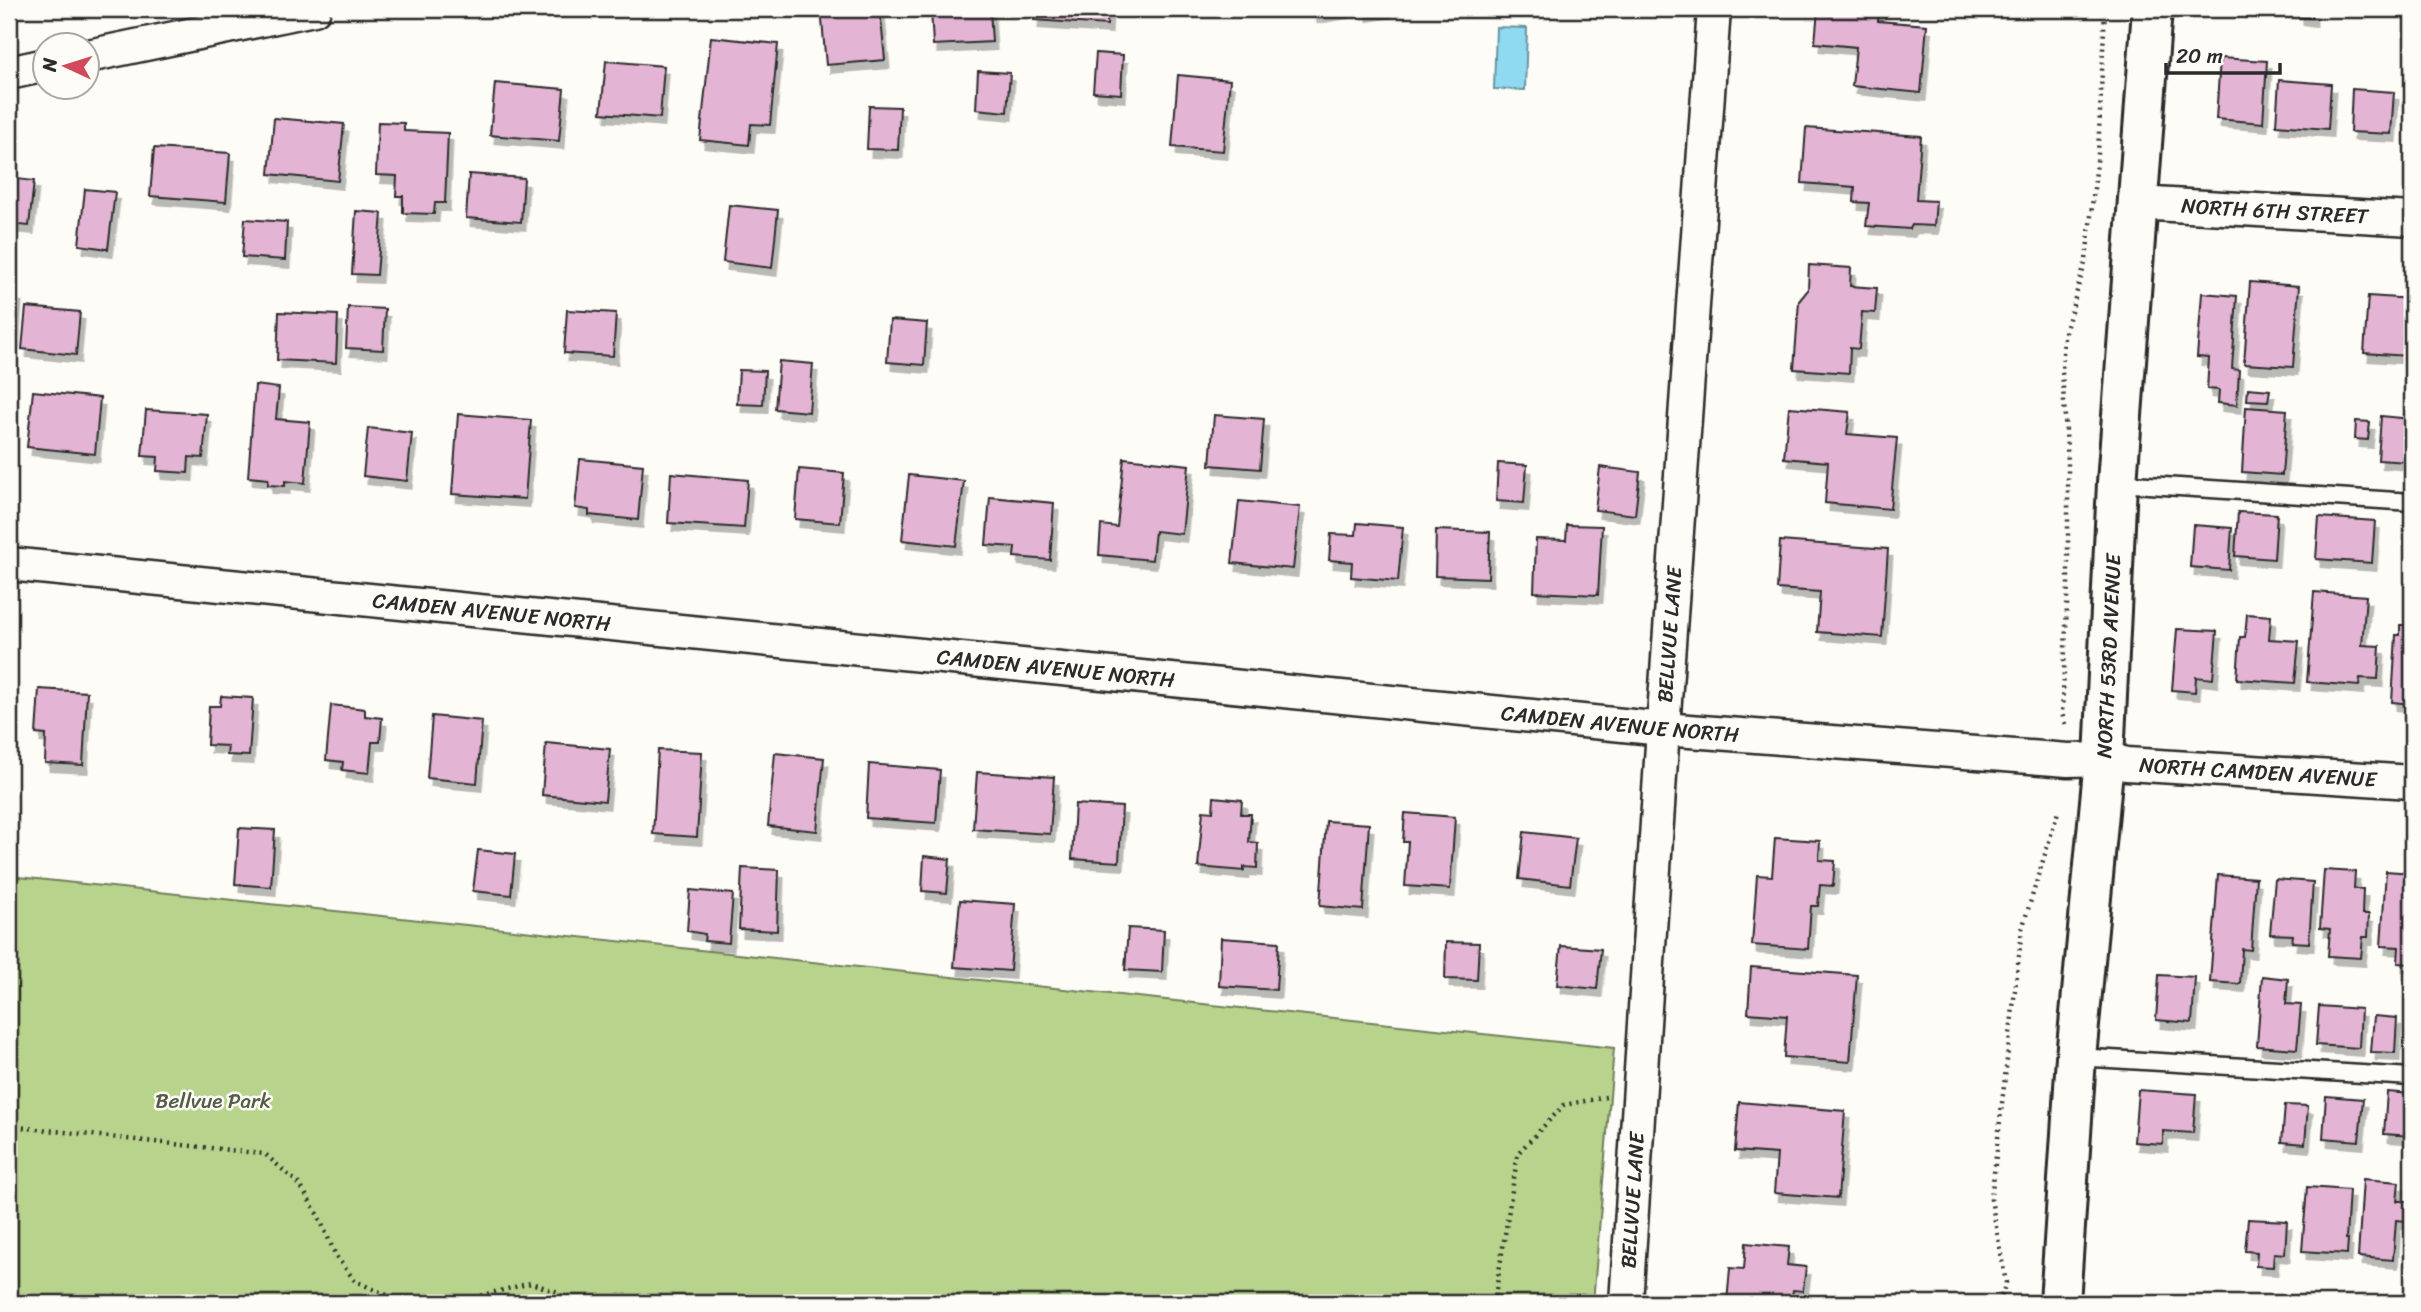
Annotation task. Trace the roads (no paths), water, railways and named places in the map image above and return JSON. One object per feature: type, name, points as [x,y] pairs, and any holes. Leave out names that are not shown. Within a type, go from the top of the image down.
[{"type":"street","points":[[102,53],[314,9]]},
{"type":"street","name":"BELLVUE LANE","points":[[1626,1303],[1714,9]]},
{"type":"street","name":"NORTH 53RD AVENUE","points":[[2060,1303],[2076,1057],[2104,760],[2117,483],[2152,9]]},
{"type":"street","points":[[9,72],[32,68]]},
{"type":"street","name":"NORTH 6TH STREET","points":[[2137,202],[2412,219]]},
{"type":"street","name":"CAMDEN AVENUE NORTH","points":[[9,564],[1663,729],[2068,760],[2104,760]]},
{"type":"street","name":"NORTH CAMDEN AVENUE","points":[[2104,760],[2127,764],[2412,782]]},
{"type":"lane","points":[[2117,483],[2412,502]]},
{"type":"lane","points":[[2076,1057],[2412,1077]]},
{"type":"water","points":[[1496,27],[1527,28],[1525,90],[1494,89]]},
{"type":"park label","name":"Bellvue Park","points":[[213,1101]]}]
